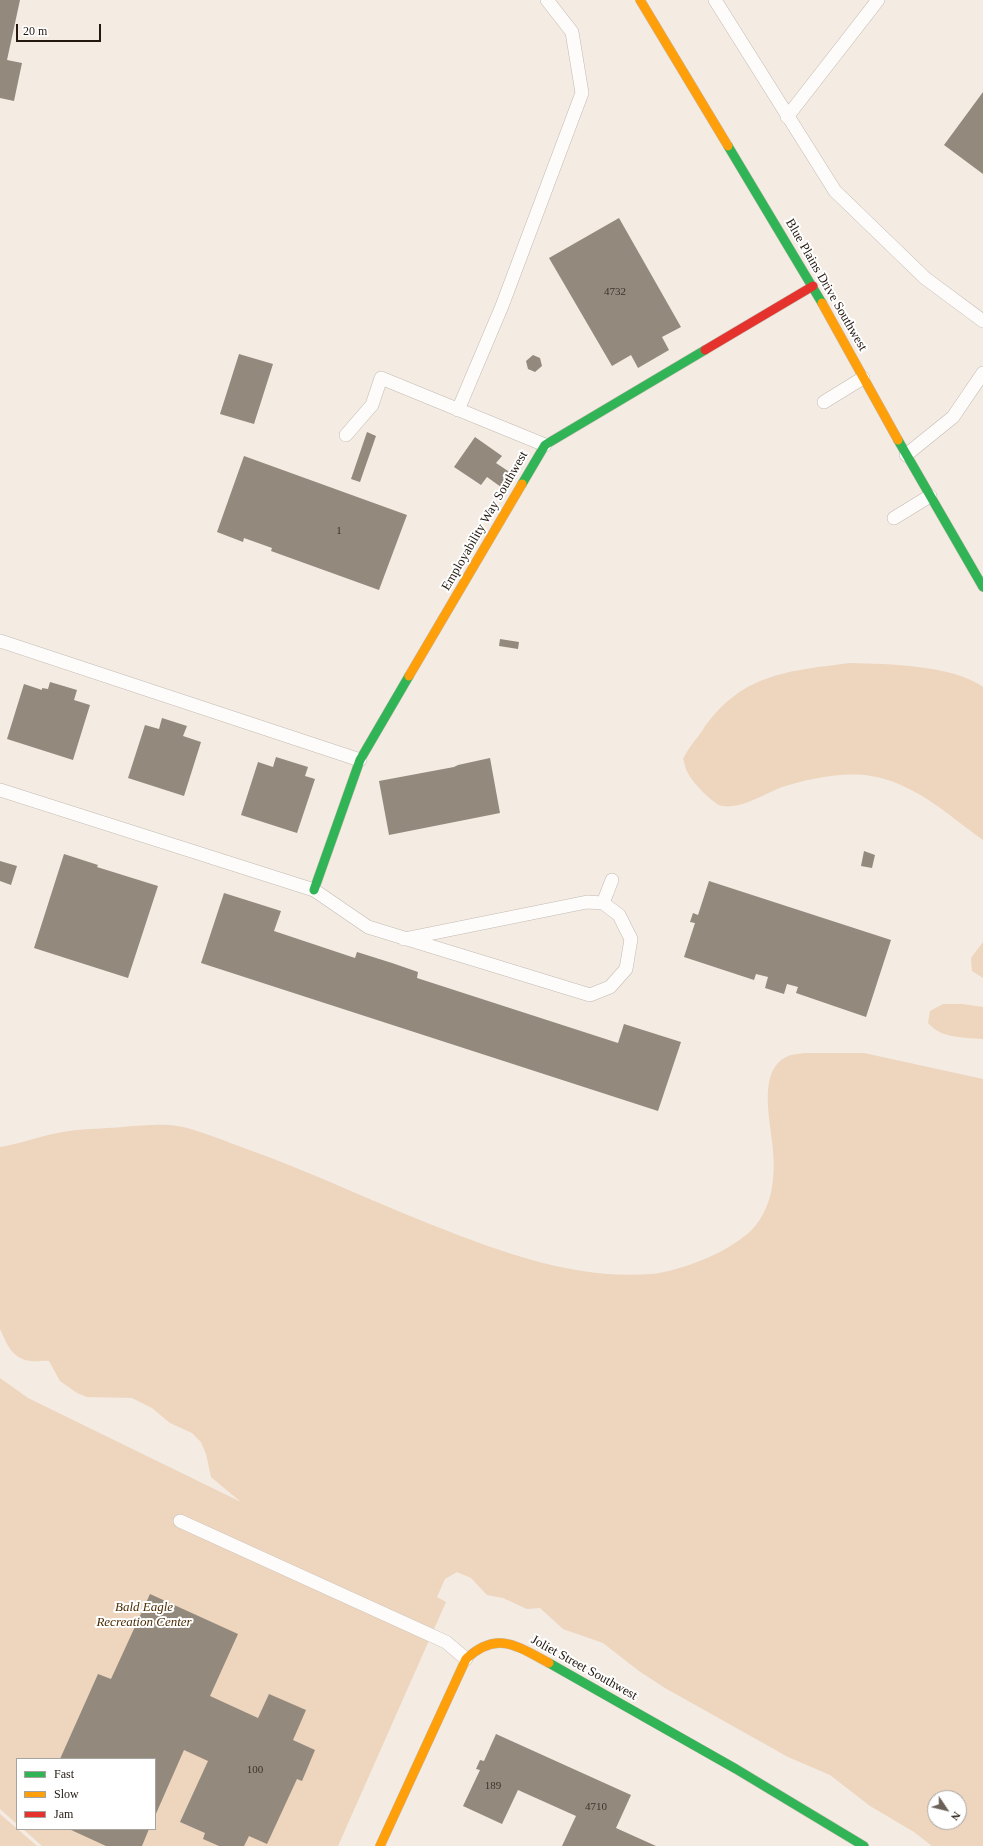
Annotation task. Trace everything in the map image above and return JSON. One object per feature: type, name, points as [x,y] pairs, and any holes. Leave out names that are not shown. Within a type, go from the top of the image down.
[{"type":"street","name":"Blue Plains Drive Southwest","points":[[640,0],[813,286],[906,455],[983,587]]},
{"type":"street","name":"Employability Way Southwest","points":[[314,890],[360,760],[545,445],[813,286]]},
{"type":"street","name":"Joliet Street Southwest","points":[[380,1846],[466,1659],[475,1650],[493,1642],[506,1642],[519,1647],[720,1758],[864,1846]]},
{"type":"lane","points":[[458,410],[502,306],[582,93],[572,32],[546,0]]},
{"type":"lane","points":[[715,0],[835,192],[925,278],[983,321]]},
{"type":"lane","points":[[787,116],[878,0]]},
{"type":"lane","points":[[906,455],[953,417],[983,373]]},
{"type":"lane","points":[[346,435],[372,405],[381,378],[545,445]]},
{"type":"lane","points":[[824,402],[864,378]]},
{"type":"lane","points":[[894,518],[930,496]]},
{"type":"lane","points":[[1,646],[360,760]]},
{"type":"lane","points":[[0,790],[314,890],[368,927],[404,939],[590,995],[610,987],[626,970],[631,938],[619,915],[603,903],[587,902],[404,939]]},
{"type":"lane","points":[[603,903],[612,880]]},
{"type":"lane","points":[[180,1521],[446,1642],[466,1659]]},
{"type":"green space","points":[[850,663],[901,665],[938,670],[955,674],[983,687],[983,840],[917,793],[902,785],[871,776],[850,774],[803,781],[782,787],[745,803],[730,806],[722,806],[713,801],[690,777],[683,759],[692,744],[717,712],[732,697],[767,679],[786,673]]},
{"type":"green space","points":[[983,942],[983,978],[972,971],[971,958]]},
{"type":"green space","points":[[943,1004],[962,1004],[983,1007],[983,1039],[946,1035],[928,1023],[930,1011]]},
{"type":"green space","name":"Bald Eagle Recreation Center","points":[[805,1053],[864,1053],[983,1079],[983,1846],[932,1846],[914,1832],[870,1806],[830,1775],[788,1757],[665,1688],[639,1671],[603,1643],[563,1629],[540,1608],[527,1609],[503,1598],[487,1595],[471,1578],[457,1572],[445,1579],[437,1597],[446,1602],[338,1846],[42,1846],[24,1830],[156,1830],[156,1758],[16,1758],[16,1823],[0,1809],[0,1378],[28,1398],[241,1502],[211,1477],[206,1454],[201,1442],[192,1433],[170,1423],[152,1408],[132,1398],[87,1397],[77,1393],[60,1381],[49,1361],[24,1360],[11,1350],[0,1329],[0,1147],[55,1133],[74,1130],[155,1125],[183,1127],[271,1158],[431,1225],[505,1252],[577,1270],[626,1275],[652,1274],[680,1268],[701,1261],[733,1245],[743,1238],[760,1220],[770,1197],[774,1169],[768,1093],[773,1070],[780,1061],[791,1055]]},
{"type":"green space","points":[[0,1814],[16,1828],[16,1830],[18,1830],[37,1846],[0,1846]]},
{"type":"building","points":[[0,0],[20,0],[7,60],[22,63],[14,101],[0,98]]},
{"type":"building","points":[[983,92],[983,174],[944,145]]},
{"type":"building","points":[[619,218],[681,327],[662,337],[669,350],[638,368],[631,355],[612,366],[549,258]]},
{"type":"building","points":[[239,354],[273,364],[254,424],[220,414]]},
{"type":"building","points":[[533,355],[540,358],[542,366],[535,372],[528,369],[526,361]]},
{"type":"building","points":[[367,432],[376,436],[360,482],[351,479]]},
{"type":"building","points":[[475,437],[502,456],[496,463],[511,473],[501,487],[487,477],[481,485],[454,467]]},
{"type":"building","points":[[244,456],[407,515],[379,590],[271,551],[272,548],[244,538],[243,542],[217,532]]},
{"type":"building","points":[[500,639],[519,642],[518,649],[499,646]]},
{"type":"building","points":[[50,682],[77,690],[74,700],[90,705],[73,760],[7,739],[24,684],[42,690],[42,688],[48,689]]},
{"type":"building","points":[[162,718],[187,726],[183,736],[201,742],[184,796],[128,778],[145,725],[159,729]]},
{"type":"building","points":[[276,757],[308,767],[305,776],[315,779],[297,833],[241,815],[258,762],[273,767]]},
{"type":"building","points":[[490,758],[500,813],[389,835],[379,781],[454,767]]},
{"type":"building","points":[[864,851],[875,855],[872,868],[861,866]]},
{"type":"building","points":[[64,854],[98,865],[97,867],[158,886],[128,978],[34,948]]},
{"type":"building","points":[[0,861],[17,866],[11,885],[0,881]]},
{"type":"building","points":[[709,881],[891,940],[866,1017],[796,993],[798,987],[787,984],[784,994],[765,988],[768,977],[756,974],[754,980],[684,957],[695,923],[690,922],[693,913],[698,915]]},
{"type":"building","points":[[224,893],[281,911],[274,931],[355,958],[357,952],[392,963],[418,972],[417,978],[618,1043],[624,1024],[681,1042],[658,1111],[201,963]]},
{"type":"building","points":[[150,1594],[238,1634],[210,1696],[258,1718],[269,1694],[306,1710],[293,1740],[315,1750],[302,1781],[297,1779],[267,1844],[249,1836],[244,1846],[219,1846],[203,1839],[205,1833],[180,1822],[208,1761],[184,1750],[156,1814],[156,1758],[60,1758],[98,1674],[111,1679]]},
{"type":"building","points":[[496,1734],[631,1795],[616,1828],[656,1846],[562,1846],[576,1816],[518,1790],[502,1824],[463,1806],[480,1770],[476,1769],[480,1760],[484,1761]]},
{"type":"building","points":[[71,1830],[149,1830],[142,1846],[106,1846]]},
{"type":"traffic: fast","points":[[728,146],[822,303]]},
{"type":"traffic: fast","points":[[522,484],[545,445],[705,350]]},
{"type":"traffic: fast","points":[[898,440],[983,587]]},
{"type":"traffic: fast","points":[[314,890],[360,760],[409,676]]},
{"type":"traffic: fast","points":[[549,1663],[736,1769],[864,1846]]},
{"type":"traffic: slow","points":[[640,0],[728,146]]},
{"type":"traffic: slow","points":[[822,303],[898,440]]},
{"type":"traffic: slow","points":[[409,676],[522,484]]},
{"type":"traffic: slow","points":[[380,1846],[466,1659],[477,1650],[497,1643],[517,1647],[549,1663]]},
{"type":"traffic: jam","points":[[705,350],[813,286]]}]
